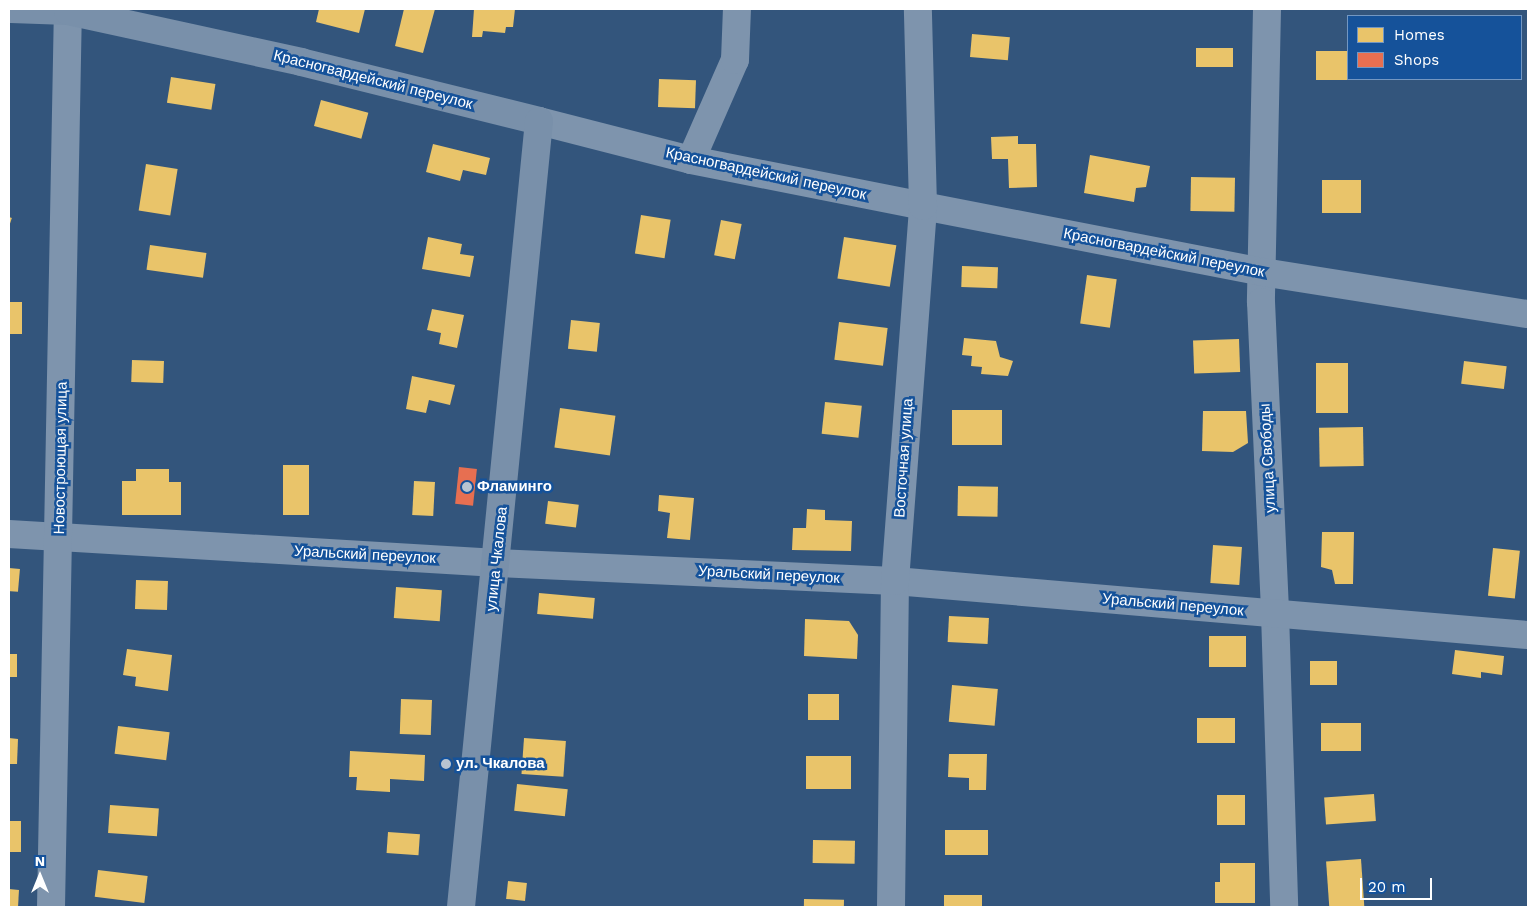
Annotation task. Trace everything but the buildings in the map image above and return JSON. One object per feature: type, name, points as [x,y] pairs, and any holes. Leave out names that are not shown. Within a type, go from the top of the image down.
[{"type":"street","name":"Красногвардейский переулок","points":[[11,9],[68,10],[301,62],[691,160],[1262,272],[1528,314]]},
{"type":"street","points":[[691,160],[735,60],[737,9]]},
{"type":"street","name":"Восточная улица","points":[[892,907],[895,581],[923,206],[918,9]]},
{"type":"street","name":"улица Свободы","points":[[1267,9],[1262,272],[1284,907]]},
{"type":"street","name":"Новостроющая улица","points":[[51,907],[60,536],[68,10]]},
{"type":"street","name":"улица Чкалова","points":[[462,907],[539,121]]},
{"type":"street","name":"Уральский переулок","points":[[9,534],[497,562],[895,581],[1528,636]]},
{"type":"place","name":"Фламинго","points":[[467,487]]},
{"type":"place","name":"ул. Чкалова","points":[[446,764]]}]
